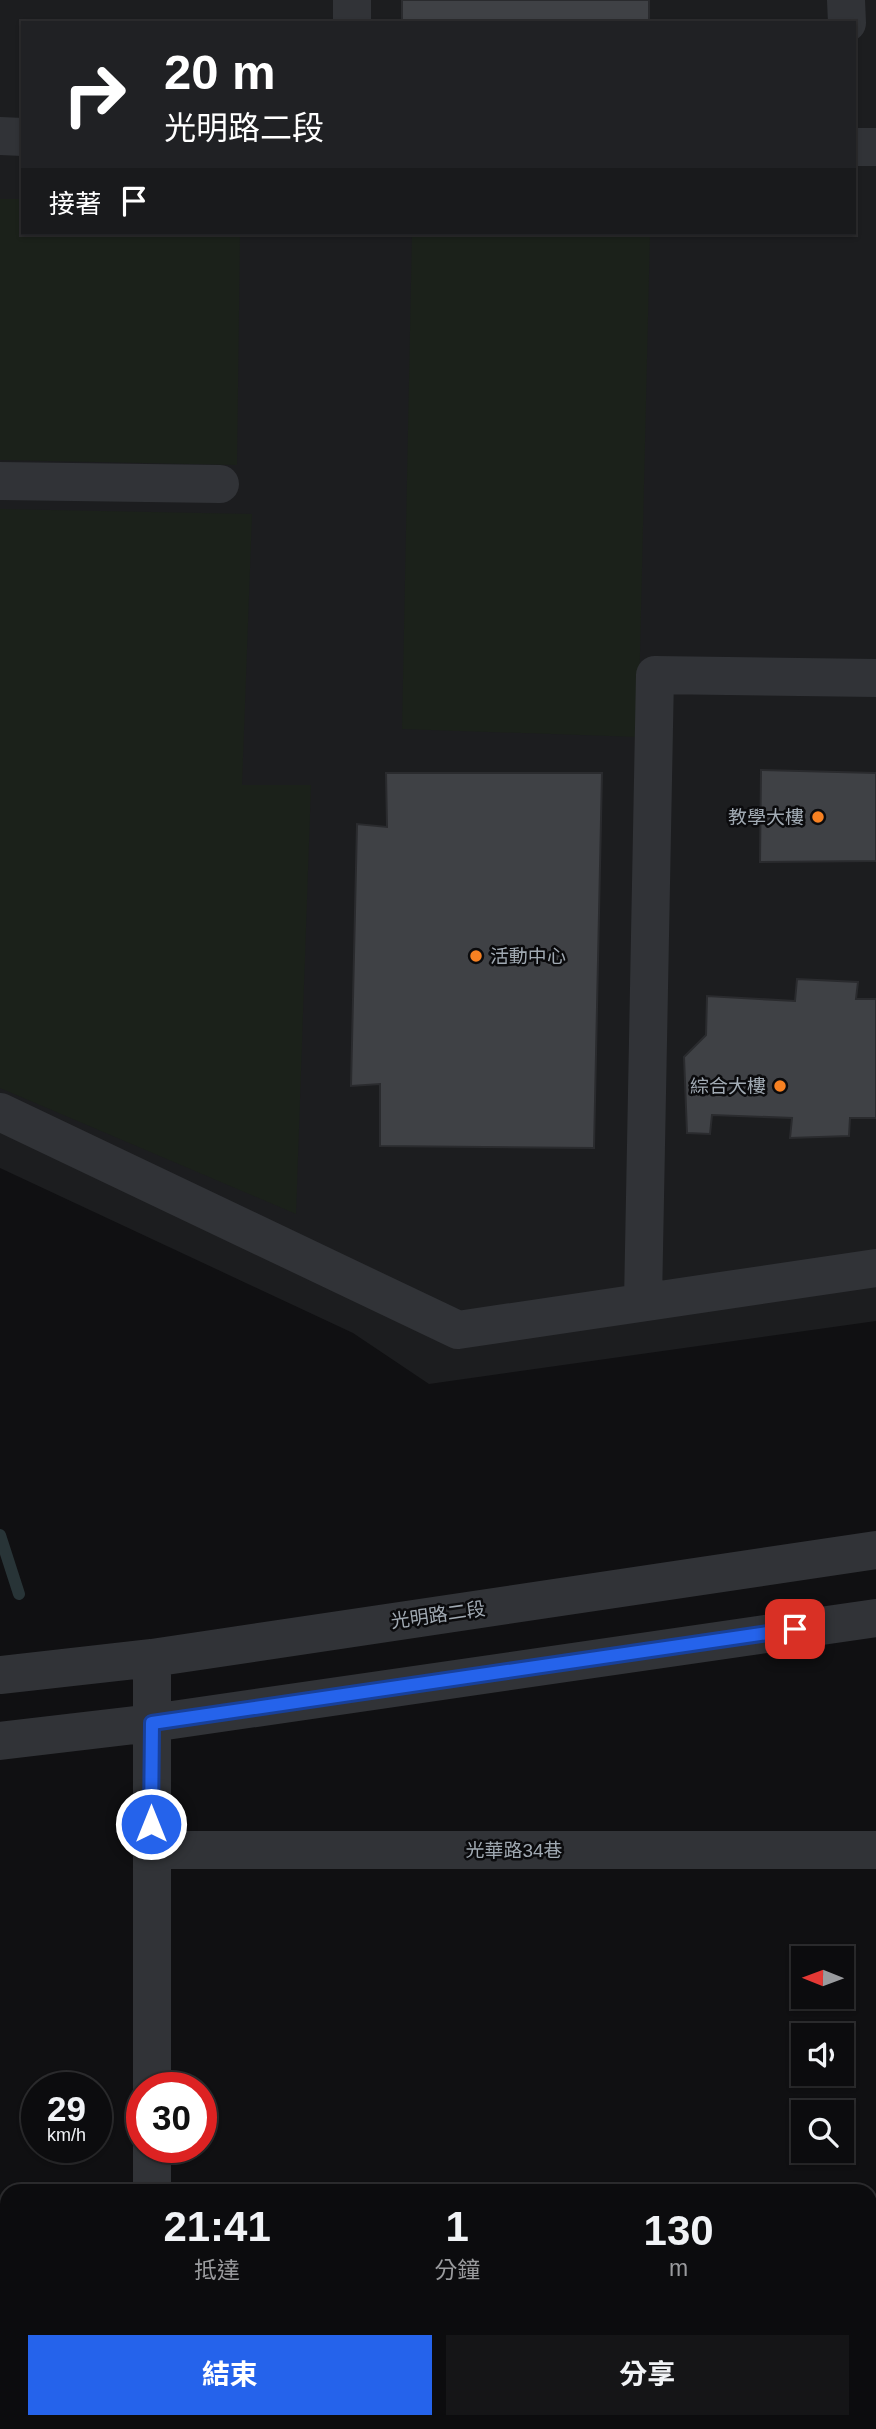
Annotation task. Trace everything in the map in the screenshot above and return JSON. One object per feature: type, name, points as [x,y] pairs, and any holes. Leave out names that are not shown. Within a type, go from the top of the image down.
[{"type":"street","points":[[352,0],[352,21]]},
{"type":"street","points":[[846,0],[847,21]]},
{"type":"street","points":[[0,136],[21,137]]},
{"type":"street","points":[[856,147],[876,147]]},
{"type":"street","points":[[0,481],[220,484]]},
{"type":"street","points":[[643,1302],[655,675],[876,678]]},
{"type":"street","points":[[0,1112],[458,1330],[876,1268]]},
{"type":"street","name":"光明路二段","points":[[0,1675],[152,1658],[876,1550]]},
{"type":"street","points":[[0,1741],[152,1723],[876,1618]]},
{"type":"street","points":[[152,1658],[152,2072]]},
{"type":"street","name":"光華路34巷","points":[[151,1850],[876,1850]]},
{"type":"street","points":[[152,2163],[152,2184]]},
{"type":"shaded area","points":[[0,0],[876,0],[876,1321],[429,1384],[353,1333],[0,1168]]},
{"type":"shaded area","points":[[0,199],[21,199],[21,235],[240,235],[237,465],[0,460]]},
{"type":"shaded area","points":[[412,235],[650,235],[638,737],[402,729]]},
{"type":"shaded area","points":[[0,509],[252,514],[242,785],[311,785],[296,1214],[0,1088]]},
{"type":"building","points":[[402,0],[649,0],[649,21],[402,21]]},
{"type":"building","name":"教學大樓","points":[[761,770],[876,773],[876,861],[760,862]]},
{"type":"building","name":"活動中心","points":[[386,773],[602,773],[594,1148],[380,1146],[380,1084],[351,1086],[357,824],[387,827]]},
{"type":"building","name":"綜合大樓","points":[[797,979],[858,982],[856,999],[876,999],[876,1118],[850,1118],[849,1136],[790,1138],[792,1118],[712,1115],[710,1134],[687,1133],[684,1057],[706,1035],[707,996],[795,1001]]},
{"type":"waterway","points":[[0,1535],[19,1594]]},
{"type":"place","name":"教學大樓","points":[[818,817]]},
{"type":"place","name":"活動中心","points":[[476,956]]},
{"type":"place","name":"綜合大樓","points":[[780,1086]]},
{"type":"route","points":[[151,1824],[152,1723],[795,1629]]}]
